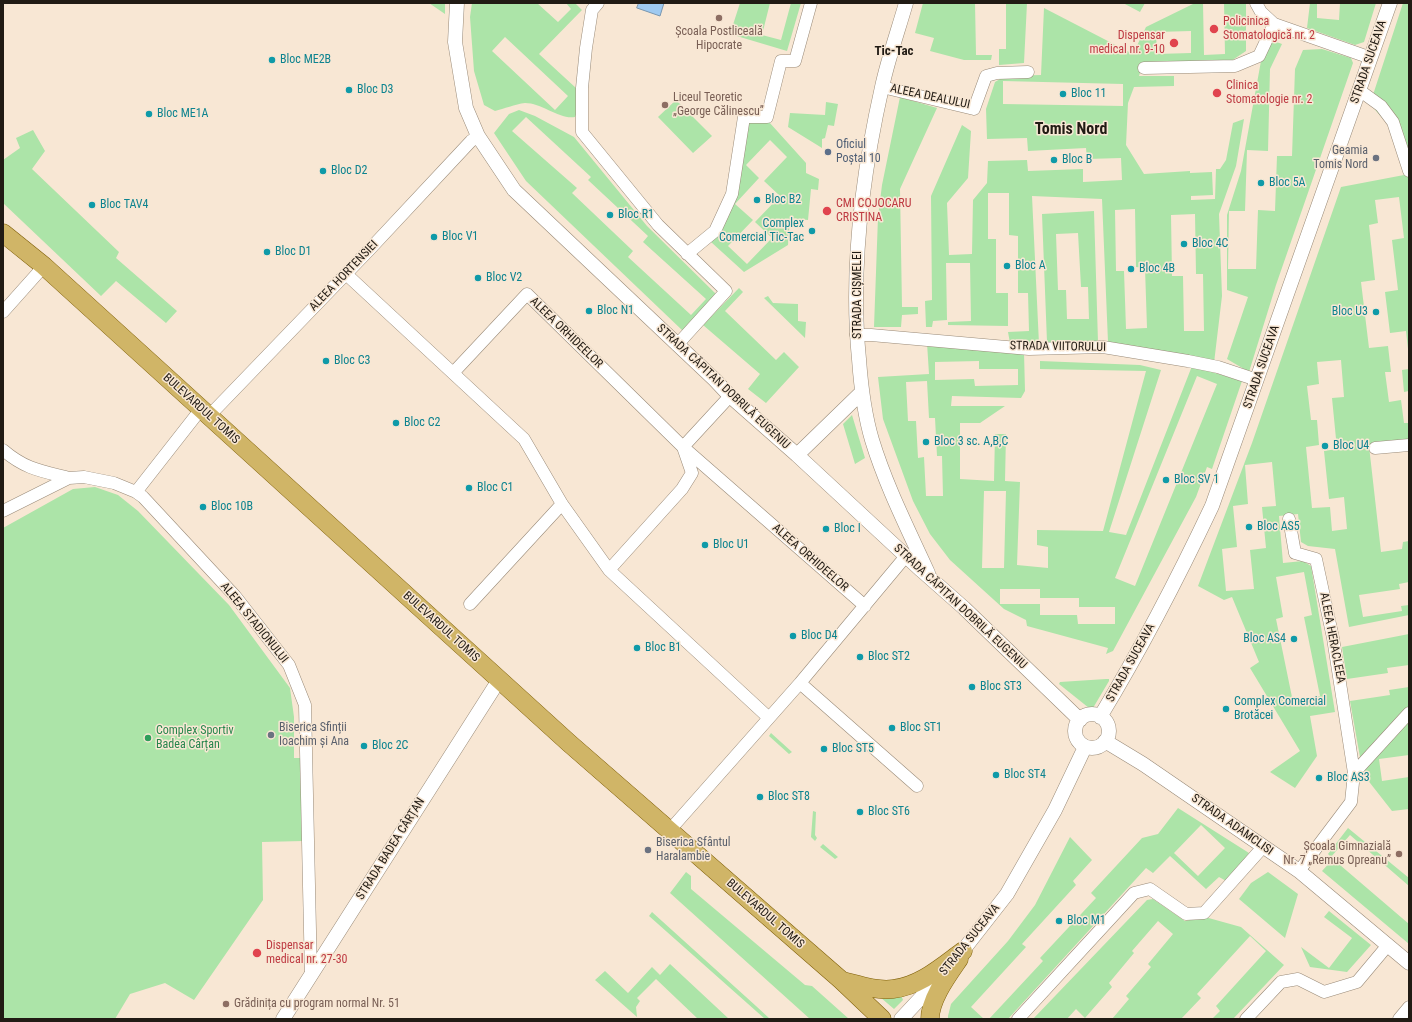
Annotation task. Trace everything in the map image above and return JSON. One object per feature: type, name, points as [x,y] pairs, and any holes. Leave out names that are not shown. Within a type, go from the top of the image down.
[{"type":"main road","name":"BULEVARDUL TOMIS","points":[[3,233],[44,266],[569,744],[841,980],[882,1019]]},
{"type":"main road","points":[[841,980],[879,988],[891,989],[906,986],[918,982],[963,952]]},
{"type":"main road","points":[[930,1019],[934,1003],[942,985],[963,952]]},
{"type":"street","name":"STRADA CĂPITAN DOBRILĂ EUGENIU","points":[[457,3],[455,42],[466,108],[478,136],[514,190],[715,380],[730,396],[797,455],[964,608],[1080,720]]},
{"type":"street","points":[[598,3],[592,10],[586,48],[582,88],[582,132],[658,225],[726,291],[677,345]]},
{"type":"street","points":[[687,254],[715,231],[732,194],[744,117],[767,117],[781,61],[795,61],[811,3]]},
{"type":"street","name":"STRADA CIȘMELEI","points":[[906,3],[882,87],[864,182],[855,290],[856,335],[862,392],[872,439],[882,470],[931,579]]},
{"type":"street","points":[[1256,3],[1261,12],[1274,24],[1370,58]]},
{"type":"street","name":"STRADA SUCEAVA","points":[[1100,717],[1116,691],[1178,577],[1212,506],[1390,3]]},
{"type":"street","points":[[1144,68],[1235,66],[1259,56],[1274,24]]},
{"type":"street","name":"ALEEA DEALULUI","points":[[882,87],[974,109],[986,76],[997,73],[1028,72]]},
{"type":"street","points":[[1359,90],[1381,106],[1393,122],[1409,171]]},
{"type":"street","name":"ALEEA HORTENSIEI","points":[[136,492],[205,412],[346,274],[471,141],[478,136]]},
{"type":"street","points":[[3,312],[44,266]]},
{"type":"street","points":[[346,274],[524,438],[562,504],[609,570],[769,718]]},
{"type":"street","name":"ALEEA ORHIDEELOR","points":[[453,373],[527,294],[683,447],[865,606]]},
{"type":"street","name":"STRADA VIITORULUI","points":[[856,335],[871,335],[1029,349],[1102,347],[1218,367],[1257,380]]},
{"type":"street","points":[[797,455],[862,392]]},
{"type":"street","points":[[683,447],[730,396]]},
{"type":"street","points":[[1375,448],[1409,445]]},
{"type":"street","name":"ALEEA ORHIDEELOR","points":[[609,570],[682,489],[692,473],[683,447]]},
{"type":"street","points":[[3,450],[14,460],[35,470],[69,478]]},
{"type":"street","name":"ALEEA STADIONULUI","points":[[3,511],[69,478],[84,477],[114,483],[136,492],[144,497],[235,596],[289,665],[305,705],[311,976]]},
{"type":"street","points":[[470,604],[562,504]]},
{"type":"street","name":"ALEEA HERACLEEA","points":[[1289,519],[1295,553],[1316,559],[1333,638],[1354,773],[1352,802],[1300,872]]},
{"type":"street","points":[[669,831],[800,683],[906,556]]},
{"type":"street","name":"STRADA BADEA CÂRȚAN","points":[[283,1019],[499,680]]},
{"type":"street","points":[[800,683],[917,786]]},
{"type":"street","points":[[1354,773],[1409,713]]},
{"type":"street","points":[[1090,715],[1100,717],[1104,721],[1108,731],[1108,736],[1105,741],[1096,748],[1085,747],[1080,744],[1075,734],[1075,729],[1080,720],[1090,715]]},
{"type":"street","name":"STRADA ADAMCLISI","points":[[1105,741],[1143,764],[1300,872],[1409,963]]},
{"type":"street","name":"STRADA SUCEAVA","points":[[901,1019],[963,952],[1007,894],[1054,810],[1085,747]]},
{"type":"street","points":[[1018,1019],[1134,893],[1150,889],[1186,914],[1204,913],[1263,847]]},
{"type":"street","points":[[1246,1019],[1281,982],[1298,979],[1324,992],[1357,982],[1388,945]]},
{"type":"street","points":[[1399,1019],[1409,1007]]},
{"type":"green space","points":[[429,3],[445,3],[445,14]]},
{"type":"green space","points":[[472,3],[537,3],[558,22],[571,9],[566,3],[575,3],[582,10],[539,54],[576,88],[577,112],[575,117],[563,116],[538,106],[525,103],[495,111],[484,105],[474,71],[470,17]],"holes":[[[505,37],[568,96],[555,110],[492,51]]]},
{"type":"green space","points":[[740,3],[770,3],[762,35],[781,40],[791,3],[801,3],[787,51],[730,34]]},
{"type":"green space","points":[[923,3],[975,3],[976,55],[992,55],[991,60],[964,60],[930,51],[934,38],[915,33]]},
{"type":"green space","points":[[1006,3],[1027,3],[1024,63],[999,65],[999,49],[1006,49]]},
{"type":"green space","points":[[1123,3],[1145,3],[1140,12]]},
{"type":"green space","points":[[1195,3],[1203,3],[1204,55],[1225,54],[1224,3],[1246,3],[1246,51],[1228,63],[1143,63],[1139,76],[1174,76],[1174,86],[1134,87],[1128,103],[1126,145],[1144,174],[1190,171],[1190,173],[1212,172],[1213,195],[1191,196],[1191,200],[1215,199],[1216,169],[1220,169],[1226,160],[1233,123],[1244,119],[1236,166],[1219,214],[1222,296],[1214,363],[1108,342],[1102,199],[1032,196],[1039,344],[1010,343],[1008,332],[1029,331],[1028,293],[1018,293],[1018,236],[1009,235],[1009,193],[988,193],[988,239],[996,239],[996,293],[1008,293],[1008,326],[948,325],[948,322],[971,321],[970,263],[946,263],[947,320],[933,321],[932,327],[926,327],[925,301],[932,300],[931,196],[962,125],[971,131],[968,178],[947,203],[949,255],[972,254],[973,200],[987,183],[988,161],[1027,160],[1028,171],[1083,169],[1083,182],[1122,180],[1121,158],[1087,159],[1086,148],[1028,151],[1027,138],[987,139],[986,109],[995,82],[1005,76],[1041,75],[1044,8],[1133,54],[1146,27]],"holes":[[[1191,31],[1191,53],[1157,54],[1156,32]],[[1003,81],[1123,84],[1123,106],[1003,104]],[[1135,209],[1136,267],[1145,268],[1147,328],[1126,329],[1124,271],[1116,271],[1115,210]],[[1195,214],[1196,274],[1203,274],[1204,331],[1184,331],[1183,276],[1172,276],[1171,215]]]},
{"type":"green space","points":[[1310,3],[1317,3],[1317,18],[1339,20],[1340,3],[1376,3],[1364,42],[1355,45],[1307,28]]},
{"type":"green space","points":[[1403,3],[1409,3],[1409,358],[1406,331],[1390,333],[1385,292],[1398,290],[1392,240],[1404,238],[1399,197],[1375,200],[1378,223],[1369,225],[1375,280],[1361,282],[1369,348],[1388,346],[1391,372],[1385,372],[1389,402],[1401,400],[1404,423],[1409,423],[1409,441],[1369,446],[1381,552],[1402,549],[1403,542],[1409,541],[1409,582],[1399,584],[1400,589],[1359,595],[1363,617],[1402,611],[1401,606],[1409,605],[1409,615],[1349,627],[1335,549],[1308,546],[1301,542],[1298,514],[1279,516],[1283,563],[1303,561],[1311,566],[1335,712],[1310,716],[1317,756],[1295,788],[1270,772],[1300,751],[1250,668],[1259,662],[1232,597],[1224,600],[1198,586],[1252,443],[1341,187],[1404,175],[1391,128],[1370,104]],"holes":[[[1341,360],[1344,397],[1332,398],[1337,449],[1324,451],[1329,499],[1344,497],[1347,529],[1332,531],[1330,507],[1312,508],[1306,447],[1319,445],[1317,420],[1311,420],[1307,386],[1319,384],[1317,362]],[[1272,462],[1276,506],[1262,507],[1266,548],[1250,550],[1254,589],[1226,591],[1222,549],[1237,547],[1233,506],[1248,504],[1245,465]],[[1304,572],[1312,615],[1304,617],[1320,696],[1293,702],[1276,619],[1283,617],[1276,577]]]},
{"type":"green space","points":[[1271,40],[1282,44],[1270,69],[1268,151],[1247,150],[1245,211],[1229,211],[1228,269],[1256,269],[1258,210],[1275,211],[1277,156],[1292,156],[1295,69],[1303,50],[1322,49],[1351,58],[1353,63],[1276,285],[1249,372],[1227,359],[1248,297],[1227,290],[1227,215],[1241,171],[1261,61]]},
{"type":"green space","points":[[900,97],[937,108],[900,189],[902,307],[918,307],[918,314],[902,315],[901,327],[874,327],[878,217],[882,185]]},
{"type":"green space","points":[[676,100],[712,136],[693,153],[658,117]]},
{"type":"green space","points":[[826,102],[838,104],[834,126],[828,125],[825,138],[822,139],[822,148],[788,127],[790,113],[825,115]]},
{"type":"green space","points":[[519,110],[535,116],[574,137],[647,226],[717,295],[683,331],[526,181],[494,133],[509,114]],"holes":[[[526,117],[591,177],[588,180],[648,236],[643,242],[706,299],[691,315],[628,257],[633,251],[572,193],[577,188],[512,131]]]},
{"type":"green space","points":[[746,121],[769,122],[806,163],[806,173],[819,179],[818,190],[811,189],[808,220],[790,218],[788,245],[744,272],[711,242],[721,231]],"holes":[[[770,140],[787,157],[764,181],[780,196],[755,222],[772,238],[747,264],[728,246],[753,220],[735,204],[759,178],[746,165]]]},
{"type":"green space","points":[[33,130],[45,151],[32,169],[119,252],[116,258],[177,311],[166,323],[116,281],[101,296],[3,203],[3,160],[20,148],[16,138]]},
{"type":"green space","points":[[1094,211],[1098,342],[1047,342],[1042,214]],"holes":[[[1078,233],[1081,287],[1088,287],[1089,319],[1067,319],[1066,290],[1058,290],[1056,234]]]},
{"type":"green space","points":[[739,288],[743,292],[725,311],[776,360],[784,352],[799,367],[766,403],[748,389],[760,374],[703,325]]},
{"type":"green space","points":[[768,296],[773,303],[798,304],[798,321],[806,322],[805,338],[764,298]]},
{"type":"green space","points":[[927,343],[1024,352],[1025,391],[1021,398],[952,396],[951,406],[1005,406],[980,423],[960,423],[960,479],[994,481],[995,434],[1006,434],[1005,481],[1020,482],[1017,565],[1048,568],[1048,547],[1037,545],[1037,530],[1103,531],[1146,371],[1040,369],[1040,361],[1140,365],[1161,370],[1109,532],[1126,535],[1192,366],[1242,381],[1212,469],[1207,467],[1196,497],[1113,651],[1106,654],[1108,648],[1027,626],[1026,620],[1004,609],[950,560],[930,534],[913,501],[883,419],[878,377],[929,374]],"holes":[[[979,361],[979,369],[1018,369],[1018,385],[975,386],[974,379],[935,380],[935,362]],[[1197,376],[1217,384],[1135,586],[1115,578]],[[927,381],[929,418],[935,418],[937,456],[942,456],[943,496],[926,496],[924,457],[918,458],[916,421],[908,421],[906,382]],[[984,491],[1006,491],[1004,568],[982,568]],[[1000,589],[1040,589],[1040,598],[1079,598],[1079,607],[1115,607],[1115,624],[1078,624],[1077,615],[1040,615],[1040,604],[1000,604]]]},
{"type":"green space","points":[[1409,369],[1409,391],[1404,392],[1402,370]]},
{"type":"green space","points":[[852,415],[865,458],[855,464],[843,424]]},
{"type":"green space","name":"Complex Sportiv Badea Cârțan","points":[[95,487],[118,495],[138,511],[229,605],[290,688],[294,717],[294,758],[301,758],[303,841],[262,842],[263,900],[194,1000],[165,983],[130,994],[115,1019],[3,1019],[3,528],[73,489]]},
{"type":"green space","points":[[1409,634],[1409,665],[1387,668],[1388,673],[1347,679],[1342,647]]},
{"type":"green space","points":[[1109,679],[1093,708],[1089,708],[1059,684],[1060,682]]},
{"type":"green space","points":[[1409,687],[1409,755],[1379,759],[1382,781],[1409,777],[1409,809],[1392,811],[1363,774],[1350,701],[1390,695],[1389,690]]},
{"type":"green space","points":[[771,733],[792,752],[789,754],[769,736]]},
{"type":"green space","points":[[1178,808],[1249,853],[1228,882],[1219,877],[1206,889],[1170,856],[1153,873],[1146,868],[1008,1019],[989,1019],[1043,961],[1040,958],[1096,898],[1091,893],[1142,838],[1158,834]],"holes":[[[1201,825],[1225,848],[1198,876],[1174,853]]]},
{"type":"green space","points":[[813,811],[816,812],[815,835],[817,838],[815,841],[811,837]]},
{"type":"green space","points":[[1348,828],[1409,878],[1409,886],[1350,835],[1331,857],[1328,854]]},
{"type":"green space","points":[[1070,837],[1092,860],[1073,881],[1076,885],[1022,944],[1026,947],[971,1007],[984,1019],[948,1019],[951,1004],[1008,941],[1035,905]]},
{"type":"green space","points":[[823,844],[838,857],[835,859],[820,847]]},
{"type":"green space","points":[[1333,859],[1409,924],[1409,944],[1322,871]]},
{"type":"green space","points":[[686,872],[691,876],[691,889],[805,985],[812,986],[849,1019],[810,1019],[670,893]]},
{"type":"green space","points":[[1268,872],[1298,894],[1285,938],[1239,899],[1251,883]]},
{"type":"green space","points":[[1153,899],[1185,921],[1205,917],[1241,927],[1284,965],[1233,1019],[1212,1019],[1220,1011],[1216,1006],[1266,951],[1250,936],[1197,994],[1201,998],[1181,1019],[1112,1019],[1129,999],[1126,996],[1151,967],[1148,964],[1173,934],[1158,921],[1132,951],[1134,953],[1109,983],[1112,987],[1085,1018],[1076,1009],[1067,1019],[1033,1019],[1147,900]]},
{"type":"green space","points":[[1329,911],[1371,945],[1347,972],[1310,967],[1301,947],[1329,968],[1352,938],[1324,917]]},
{"type":"green space","points":[[652,912],[770,1019],[765,1019],[649,916]]},
{"type":"green space","points":[[670,964],[729,1019],[698,1019],[656,979],[637,998],[640,1001],[636,1007],[637,1017],[595,980],[605,971],[628,993],[652,967],[660,975]]},
{"type":"green space","points":[[901,995],[903,1000],[894,1009],[880,997]]},
{"type":"water","points":[[639,3],[664,3],[660,16],[637,8]]},
{"type":"place","name":"Școala Postliceală Hipocrate","points":[[719,18]]},
{"type":"place","name":"Policinica Stomatologică nr. 2","points":[[1214,29]]},
{"type":"place","name":"Dispensar medical nr. 9-10","points":[[1174,43]]},
{"type":"place","name":"Bloc ME2B","points":[[272,60]]},
{"type":"place","name":"Bloc D3","points":[[349,90]]},
{"type":"place","name":"Clinica Stomatologie nr. 2","points":[[1217,93]]},
{"type":"place","name":"Bloc 11","points":[[1063,94]]},
{"type":"place","name":"Liceul Teoretic „George Călinescu”","points":[[665,105]]},
{"type":"place","name":"Bloc ME1A","points":[[149,114]]},
{"type":"place","name":"Oficiul Poștal 10","points":[[828,152]]},
{"type":"place","name":"Geamia Tomis Nord","points":[[1376,158]]},
{"type":"place","name":"Bloc B","points":[[1054,160]]},
{"type":"place","name":"Bloc D2","points":[[323,171]]},
{"type":"place","name":"Bloc 5A","points":[[1261,183]]},
{"type":"place","name":"Bloc B2","points":[[757,200]]},
{"type":"place","name":"Bloc TAV4","points":[[92,205]]},
{"type":"place","name":"CMI COJOCARU CRISTINA","points":[[827,211]]},
{"type":"place","name":"Bloc R1","points":[[610,215]]},
{"type":"place","name":"Complex Comercial Tic-Tac","points":[[812,231]]},
{"type":"place","name":"Bloc V1","points":[[434,237]]},
{"type":"place","name":"Bloc 4C","points":[[1184,244]]},
{"type":"place","name":"Bloc D1","points":[[267,252]]},
{"type":"place","name":"Bloc A","points":[[1007,266]]},
{"type":"place","name":"Bloc 4B","points":[[1131,269]]},
{"type":"place","name":"Bloc V2","points":[[478,278]]},
{"type":"place","name":"Bloc N1","points":[[589,311]]},
{"type":"place","name":"Bloc U3","points":[[1376,312]]},
{"type":"place","name":"Bloc C3","points":[[326,361]]},
{"type":"place","name":"Bloc C2","points":[[396,423]]},
{"type":"place","name":"Bloc 3 sc. A,B,C","points":[[926,442]]},
{"type":"place","name":"Bloc U4","points":[[1325,446]]},
{"type":"place","name":"Bloc SV 1","points":[[1166,480]]},
{"type":"place","name":"Bloc C1","points":[[469,488]]},
{"type":"place","name":"Bloc 10B","points":[[203,507]]},
{"type":"place","name":"Bloc AS5","points":[[1249,527]]},
{"type":"place","name":"Bloc I","points":[[826,529]]},
{"type":"place","name":"Bloc U1","points":[[705,545]]},
{"type":"place","name":"Bloc D4","points":[[793,636]]},
{"type":"place","name":"Bloc AS4","points":[[1294,639]]},
{"type":"place","name":"Bloc B1","points":[[637,648]]},
{"type":"place","name":"Bloc ST2","points":[[860,657]]},
{"type":"place","name":"Bloc ST3","points":[[972,687]]},
{"type":"place","name":"Complex Comercial Brotăcei","points":[[1226,709]]},
{"type":"place","name":"Bloc ST1","points":[[892,728]]},
{"type":"place","name":"Biserica Sfinții Ioachim și Ana","points":[[271,735]]},
{"type":"place","name":"Complex Sportiv Badea Cârțan","points":[[148,738]]},
{"type":"place","name":"Bloc 2C","points":[[364,746]]},
{"type":"place","name":"Bloc ST5","points":[[824,749]]},
{"type":"place","name":"Bloc ST4","points":[[996,775]]},
{"type":"place","name":"Bloc AS3","points":[[1319,778]]},
{"type":"place","name":"Bloc ST8","points":[[760,797]]},
{"type":"place","name":"Bloc ST6","points":[[860,812]]},
{"type":"place","name":"Biserica Sfântul Haralambie","points":[[648,850]]},
{"type":"place","name":"Școala Gimnazială Nr. 7 „Remus Opreanu”","points":[[1399,854]]},
{"type":"place","name":"Bloc M1","points":[[1059,921]]},
{"type":"place","name":"Dispensar medical nr. 27-30","points":[[257,953]]},
{"type":"place","name":"Grădinița cu program normal Nr. 51","points":[[226,1004]]},
{"type":"district","name":"Tic-Tac","points":[[894,52]]},
{"type":"district","name":"Tomis Nord","points":[[1071,130]]}]
